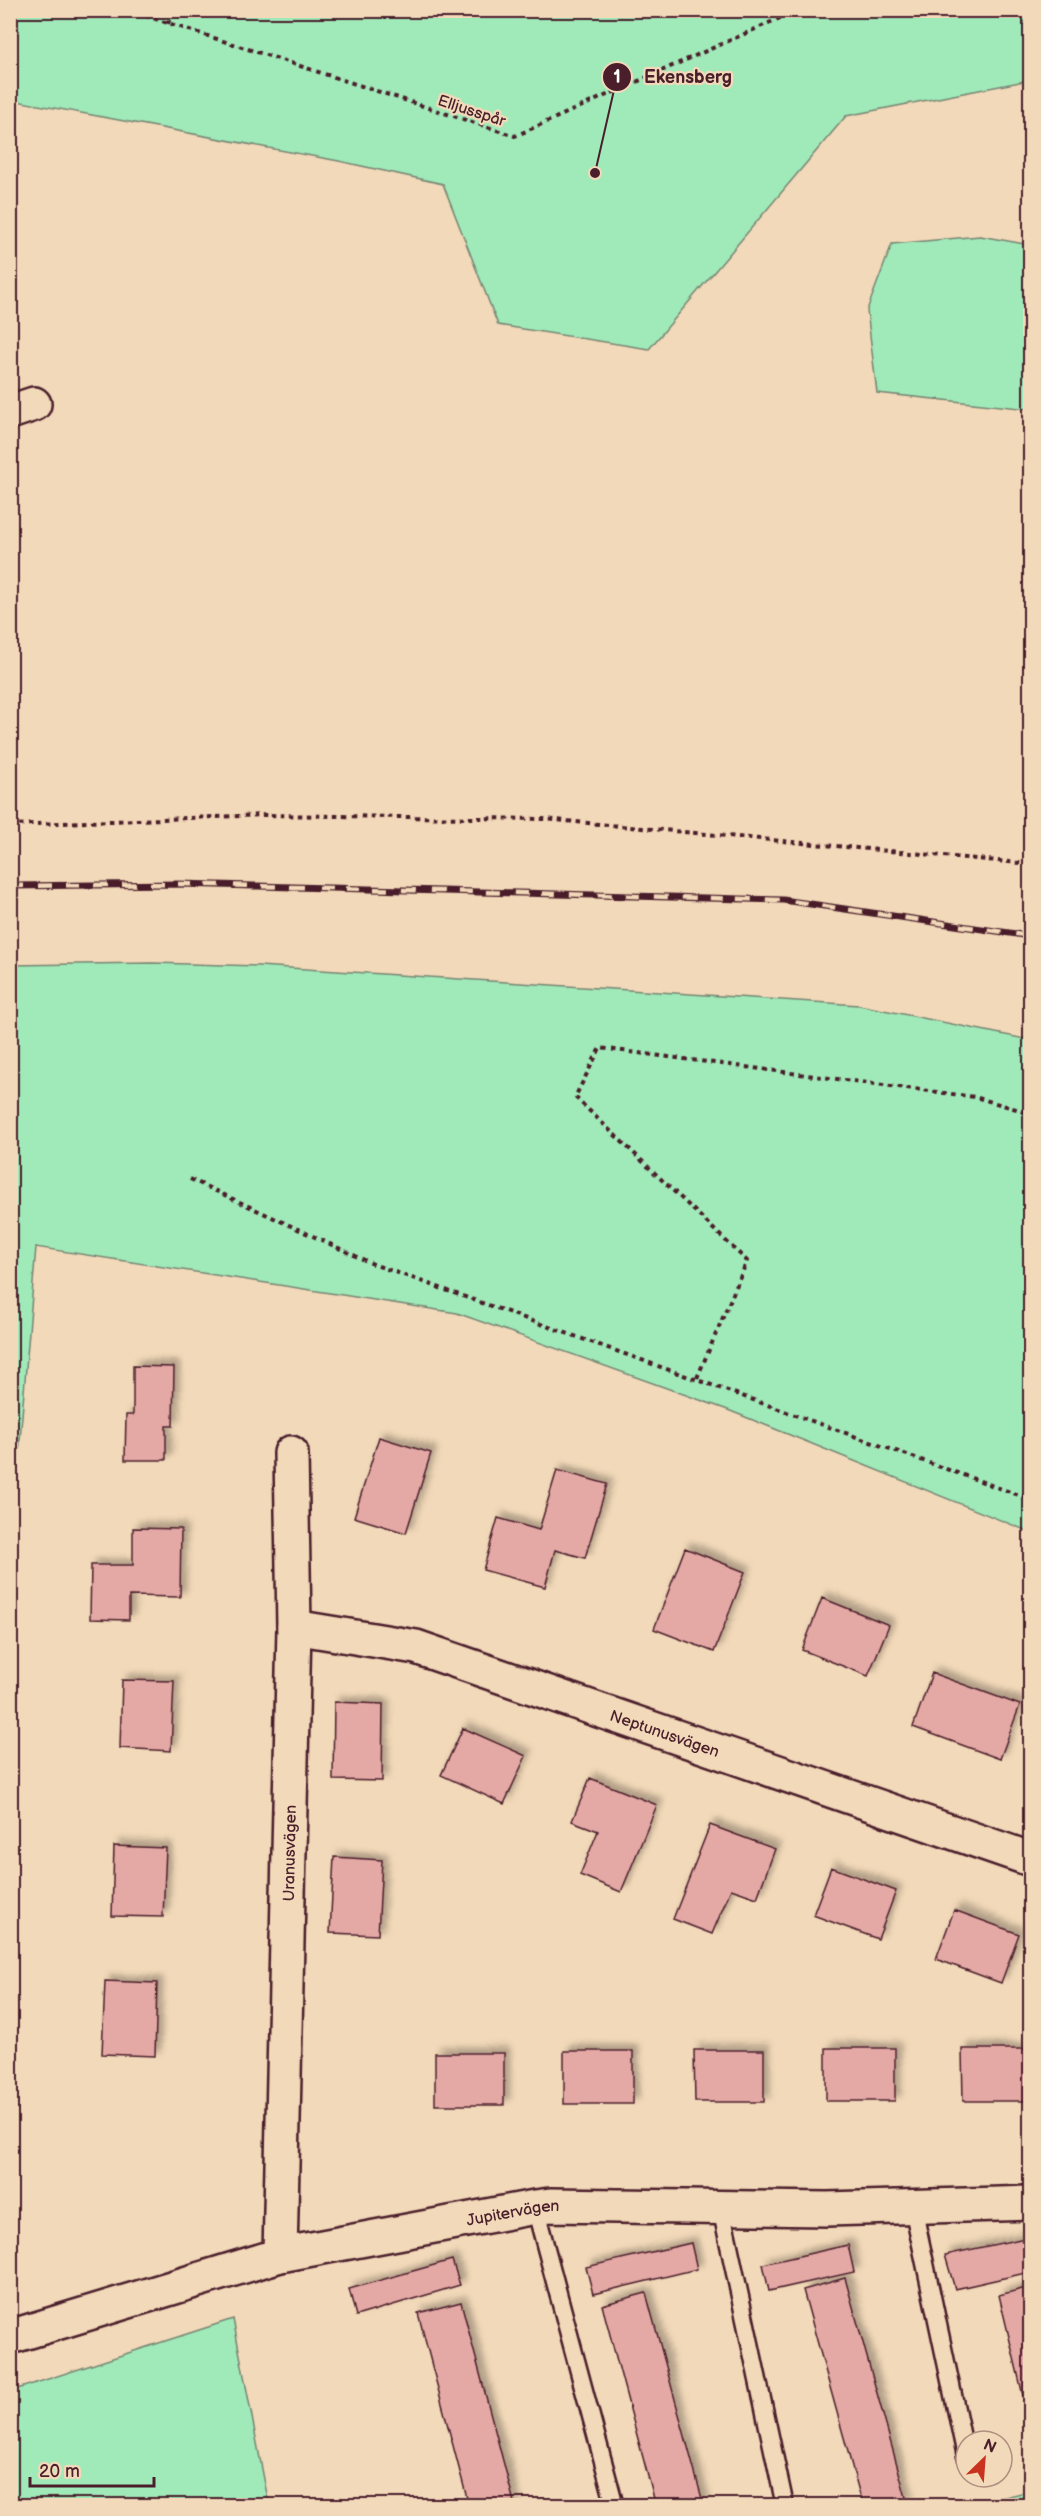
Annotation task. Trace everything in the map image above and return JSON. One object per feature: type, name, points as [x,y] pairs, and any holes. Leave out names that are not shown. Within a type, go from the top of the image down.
[{"type":"street","name":"Uranusvägen","points":[[280,2255],[294,1627],[291,1453]]},
{"type":"street","name":"Neptunusvägen","points":[[294,1627],[416,1647],[1030,1859]]},
{"type":"street","name":"Jupitervägen","points":[[10,2337],[280,2255],[550,2205],[721,2208],[913,2207],[1030,2203]]},
{"type":"lane","points":[[535,2207],[615,2505]]},
{"type":"lane","points":[[913,2207],[960,2429]]},
{"type":"lane","points":[[721,2208],[784,2505]]},
{"type":"path","name":"Elljusspår","points":[[128,10],[514,136],[798,10]]},
{"type":"path","points":[[168,24],[172,10]]},
{"type":"path","points":[[10,825],[265,815],[544,819],[1030,864]]},
{"type":"path","points":[[697,1378],[747,1261],[575,1097],[600,1048],[975,1097],[1030,1113]]},
{"type":"path","points":[[190,1179],[373,1264],[1030,1499]]},
{"type":"green space","points":[[10,11],[1030,11],[1030,80],[846,116],[649,349],[498,325],[443,184],[339,161],[11,100]]},
{"type":"green space","points":[[980,236],[1030,245],[1030,409],[877,393],[867,310],[892,244]]},
{"type":"green space","points":[[152,963],[259,966],[859,1005],[1030,1040],[1030,1532],[728,1410],[457,1313],[36,1247],[11,1549],[11,965]]},
{"type":"green space","points":[[233,2319],[269,2505],[11,2505],[11,2391]]},
{"type":"green space","points":[[1030,2491],[1030,2505],[971,2505]]},
{"type":"building","points":[[133,1366],[174,1367],[173,1426],[166,1426],[166,1460],[125,1460],[126,1415],[133,1415]]},
{"type":"building","points":[[379,1437],[431,1453],[406,1533],[354,1517]]},
{"type":"building","points":[[557,1470],[607,1484],[585,1558],[555,1550],[545,1587],[483,1570],[498,1518],[539,1530]]},
{"type":"building","points":[[133,1528],[181,1529],[180,1597],[129,1596],[129,1620],[90,1619],[91,1565],[133,1565]]},
{"type":"building","points":[[685,1548],[745,1572],[714,1652],[654,1629]]},
{"type":"building","points":[[822,1598],[889,1625],[868,1676],[802,1650]]},
{"type":"building","points":[[932,1673],[1020,1705],[1000,1759],[913,1727]]},
{"type":"building","points":[[122,1680],[174,1681],[171,1751],[120,1748]]},
{"type":"building","points":[[334,1702],[383,1704],[382,1781],[333,1780]]},
{"type":"building","points":[[463,1728],[526,1756],[504,1804],[441,1775]]},
{"type":"building","points":[[590,1778],[657,1805],[621,1892],[580,1875],[598,1831],[572,1821]]},
{"type":"building","points":[[710,1825],[775,1849],[757,1898],[731,1889],[712,1934],[673,1919]]},
{"type":"building","points":[[114,1846],[166,1848],[163,1917],[112,1916]]},
{"type":"building","points":[[334,1857],[382,1860],[378,1935],[330,1933]]},
{"type":"building","points":[[831,1867],[896,1891],[878,1939],[813,1915]]},
{"type":"building","points":[[954,1910],[1019,1934],[1001,1983],[936,1959]]},
{"type":"building","points":[[105,1981],[157,1983],[155,2056],[102,2054]]},
{"type":"building","points":[[826,2048],[895,2048],[895,2101],[826,2101]]},
{"type":"building","points":[[962,2049],[1030,2049],[1030,2101],[963,2101]]},
{"type":"building","points":[[694,2050],[764,2050],[764,2102],[695,2102]]},
{"type":"building","points":[[564,2051],[633,2051],[633,2104],[564,2104]]},
{"type":"building","points":[[435,2053],[504,2053],[504,2105],[435,2105]]},
{"type":"building","points":[[1030,2237],[1030,2272],[955,2289],[945,2255]]},
{"type":"building","points":[[691,2243],[697,2269],[593,2294],[586,2267]]},
{"type":"building","points":[[848,2245],[854,2272],[769,2291],[763,2264]]},
{"type":"building","points":[[452,2260],[460,2285],[356,2316],[349,2289]]},
{"type":"building","points":[[845,2278],[907,2501],[891,2506],[863,2506],[803,2290]]},
{"type":"building","points":[[1030,2287],[1030,2425],[999,2295]]},
{"type":"building","points":[[646,2293],[704,2506],[656,2506],[602,2305]]},
{"type":"building","points":[[461,2302],[515,2506],[469,2506],[418,2313]]},
{"type":"railway","points":[[10,886],[179,884],[783,900],[1030,936]]},
{"type":"place","name":"Ekensberg","points":[[595,173]]}]
